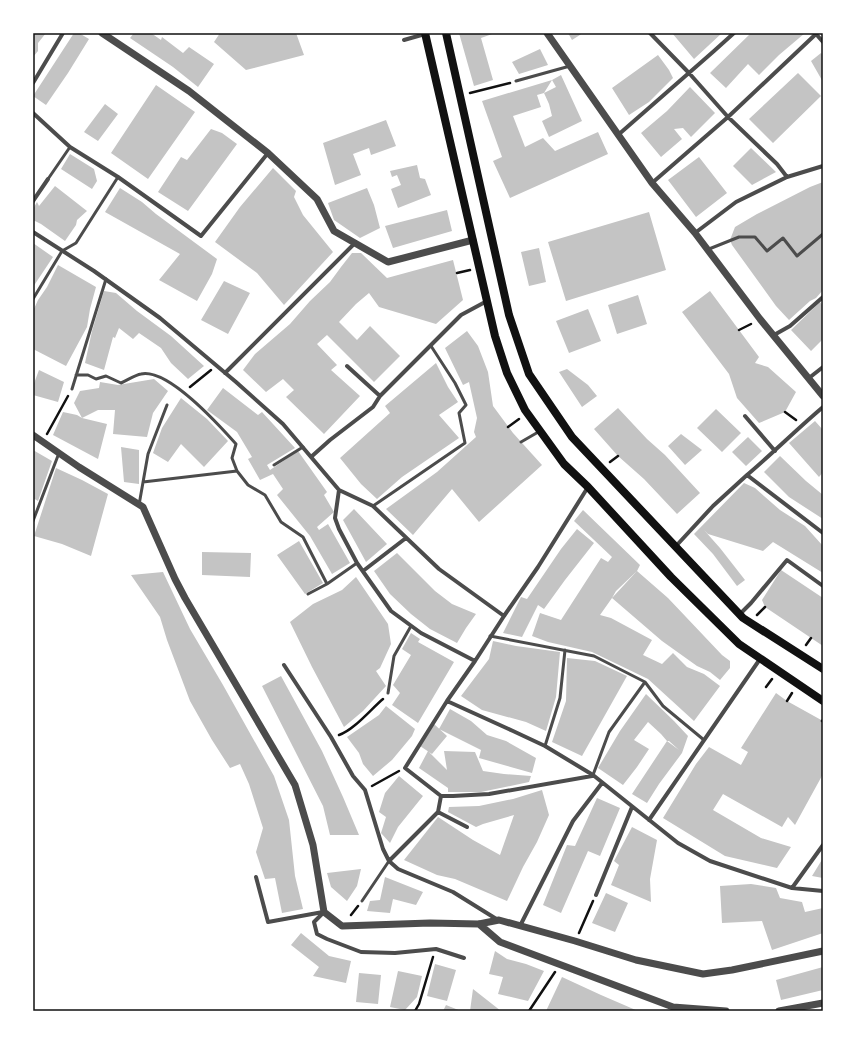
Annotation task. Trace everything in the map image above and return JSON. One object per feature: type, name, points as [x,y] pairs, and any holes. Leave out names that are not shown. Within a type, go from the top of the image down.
[{"type":"main road","points":[[446,33],[509,314],[529,374],[572,437],[743,618],[823,669]]},
{"type":"main road","points":[[426,34],[495,336],[507,373],[525,410],[564,464],[588,487],[671,577],[739,644],[823,701]]},
{"type":"street","points":[[33,83],[63,33]]},
{"type":"street","points":[[102,33],[189,91],[268,153],[316,199],[334,231],[388,262],[473,240]]},
{"type":"street","points":[[547,33],[652,183],[695,233],[823,396]]},
{"type":"street","points":[[650,33],[689,73],[728,117],[777,164],[787,177]]},
{"type":"street","points":[[618,135],[734,33]]},
{"type":"street","points":[[404,40],[426,34]]},
{"type":"street","points":[[652,183],[728,117],[817,34],[823,42]]},
{"type":"street","points":[[33,113],[70,147],[118,177],[201,236],[268,153]]},
{"type":"street","points":[[695,233],[736,202],[787,177],[823,166]]},
{"type":"street","points":[[33,201],[48,179]]},
{"type":"street","points":[[33,232],[106,279],[160,318],[225,372],[283,424],[339,490],[373,506],[439,569],[504,616]]},
{"type":"street","points":[[225,372],[356,243]]},
{"type":"street","points":[[774,334],[790,326],[823,297]]},
{"type":"street","points":[[311,457],[330,440],[373,407],[380,396],[461,315],[487,301]]},
{"type":"street","points":[[347,366],[380,396]]},
{"type":"street","points":[[809,378],[823,367]]},
{"type":"street","points":[[676,546],[713,506],[775,452],[803,424],[823,407]]},
{"type":"street","points":[[744,416],[775,452]]},
{"type":"street","points":[[33,435],[143,507],[185,598],[295,785],[314,845],[324,912],[342,926],[430,923],[479,924],[499,920]]},
{"type":"street","points":[[747,475],[823,533]]},
{"type":"street","points":[[588,487],[538,566],[490,636],[404,768],[441,796],[489,794],[593,776]]},
{"type":"street","points":[[339,490],[335,518],[339,529],[357,563],[391,611],[421,633],[475,661]]},
{"type":"street","points":[[363,571],[406,538]]},
{"type":"street","points":[[740,614],[787,560],[823,586]]},
{"type":"street","points":[[649,820],[760,659]]},
{"type":"street","points":[[284,665],[331,737],[353,776],[365,790],[383,849],[389,861],[398,869],[453,892],[499,920],[636,960],[703,974],[732,970],[823,951]]},
{"type":"street","points":[[447,701],[545,746],[593,776],[678,843],[710,861],[792,888],[823,891]]},
{"type":"street","points":[[520,926],[573,821],[602,783]]},
{"type":"street","points":[[389,861],[438,812],[441,796]]},
{"type":"street","points":[[596,895],[632,807]]},
{"type":"street","points":[[438,812],[467,827]]},
{"type":"street","points":[[792,888],[823,845]]},
{"type":"street","points":[[256,877],[268,922],[324,912]]},
{"type":"street","points":[[324,912],[314,922],[318,934],[360,952],[395,953],[436,949],[464,958]]},
{"type":"street","points":[[479,924],[500,942],[673,1006],[726,1011]]},
{"type":"street","points":[[779,1011],[823,1003]]},
{"type":"lane","points":[[516,81],[570,66]]},
{"type":"lane","points":[[48,179],[70,147]]},
{"type":"lane","points":[[33,299],[62,251],[76,243],[118,177]]},
{"type":"lane","points":[[707,250],[739,237],[754,237],[767,251],[783,238],[797,256],[823,234]]},
{"type":"lane","points":[[72,389],[106,279]]},
{"type":"lane","points":[[373,506],[465,443],[459,413],[466,405],[455,382],[431,346]]},
{"type":"lane","points":[[76,375],[88,375],[96,379],[106,376],[121,382],[142,373],[159,375],[184,392],[214,420],[236,444],[232,458],[237,471],[248,484],[265,495],[281,522],[304,537],[327,584]]},
{"type":"lane","points":[[139,505],[148,454],[167,405]]},
{"type":"lane","points":[[522,442],[540,430]]},
{"type":"lane","points":[[274,464],[302,447]]},
{"type":"lane","points":[[33,521],[59,453]]},
{"type":"lane","points":[[143,482],[237,471]]},
{"type":"lane","points":[[308,594],[327,584],[357,563]]},
{"type":"lane","points":[[388,694],[394,656],[411,626]]},
{"type":"lane","points":[[490,636],[594,656],[645,682],[663,706],[704,740]]},
{"type":"lane","points":[[545,746],[560,698],[565,650]]},
{"type":"lane","points":[[593,776],[610,732],[645,682]]},
{"type":"lane","points":[[362,902],[389,861]]},
{"type":"path","points":[[460,96],[516,81]]},
{"type":"path","points":[[184,392],[217,366]]},
{"type":"path","points":[[43,442],[72,389]]},
{"type":"path","points":[[785,412],[803,424]]},
{"type":"path","points":[[806,645],[811,638]]},
{"type":"path","points":[[331,737],[343,733],[358,722],[388,694]]},
{"type":"path","points":[[365,790],[404,768]]},
{"type":"path","points":[[575,941],[596,895]]},
{"type":"path","points":[[342,926],[362,902]]},
{"type":"path","points":[[415,1011],[420,1004],[436,949]]},
{"type":"path","points":[[530,1011],[560,965]]},
{"type":"building","points":[[33,33],[46,33],[38,43],[38,51],[33,57]]},
{"type":"building","points":[[74,33],[79,33],[89,39],[46,105],[33,96]]},
{"type":"building","points":[[134,33],[151,33],[161,40],[162,37],[183,53],[189,47],[214,64],[198,87],[173,67],[130,38]]},
{"type":"building","points":[[220,33],[296,33],[304,55],[246,70],[214,42]]},
{"type":"building","points":[[459,33],[495,33],[481,38],[493,80],[474,86]]},
{"type":"building","points":[[568,33],[583,33],[572,40]]},
{"type":"building","points":[[672,33],[722,33],[694,59]]},
{"type":"building","points":[[751,33],[805,33],[779,55],[759,75],[748,64],[726,88],[710,73]]},
{"type":"building","points":[[540,49],[548,65],[519,74],[512,62]]},
{"type":"building","points":[[821,53],[823,55],[823,82],[811,61]]},
{"type":"building","points":[[658,55],[673,78],[649,102],[629,115],[612,88]]},
{"type":"building","points":[[798,73],[821,96],[773,143],[749,119]]},
{"type":"building","points":[[561,75],[582,121],[549,137],[542,121],[552,116],[544,93],[556,87],[552,80]]},
{"type":"building","points":[[552,80],[544,93],[537,95],[541,107],[513,116],[525,147],[543,138],[555,151],[598,132],[608,154],[510,198],[493,161],[502,157],[482,101]]},
{"type":"building","points":[[156,85],[195,112],[148,179],[111,153]]},
{"type":"building","points":[[690,87],[715,113],[691,137],[683,128],[674,129],[682,139],[661,157],[641,133],[667,111]]},
{"type":"building","points":[[105,104],[118,114],[98,141],[84,132]]},
{"type":"building","points":[[386,120],[396,146],[371,155],[369,148],[353,154],[361,175],[335,185],[323,143]]},
{"type":"building","points":[[211,129],[222,133],[237,144],[188,211],[158,192],[181,157],[187,160]]},
{"type":"building","points":[[751,148],[776,172],[752,185],[733,166]]},
{"type":"building","points":[[70,154],[94,169],[97,181],[92,189],[61,169]]},
{"type":"building","points":[[699,157],[727,193],[696,217],[668,180]]},
{"type":"building","points":[[417,165],[420,178],[425,179],[431,195],[398,208],[391,189],[401,185],[397,175],[392,177],[390,171]]},
{"type":"building","points":[[273,168],[296,191],[294,197],[303,215],[333,252],[284,305],[257,273],[215,242],[240,207]]},
{"type":"building","points":[[823,182],[823,290],[816,298],[810,301],[789,320],[776,306],[732,245],[730,240],[735,227],[757,214]]},
{"type":"building","points":[[55,186],[87,211],[77,220],[76,225],[65,241],[33,220],[33,209],[37,202],[39,206]]},
{"type":"building","points":[[120,188],[142,202],[217,259],[212,274],[197,301],[159,280],[180,254],[105,212]]},
{"type":"building","points":[[367,188],[374,205],[380,228],[360,238],[334,220],[328,203]]},
{"type":"building","points":[[447,210],[452,231],[393,248],[385,226]]},
{"type":"building","points":[[649,212],[666,270],[566,301],[548,242]]},
{"type":"building","points":[[33,243],[53,257],[33,287]]},
{"type":"building","points":[[539,248],[546,282],[529,286],[521,252]]},
{"type":"building","points":[[352,253],[361,253],[387,278],[453,260],[463,300],[436,324],[379,307],[369,293],[356,304],[339,322],[357,340],[370,326],[400,356],[374,382],[327,335],[317,344],[337,365],[331,370],[360,396],[324,434],[286,397],[294,390],[283,379],[266,392],[243,370],[255,354],[290,324],[310,301],[330,282]]},
{"type":"building","points":[[58,265],[96,287],[87,327],[66,366],[33,349],[33,311]]},
{"type":"building","points":[[224,281],[250,293],[228,334],[201,320]]},
{"type":"building","points":[[104,291],[116,293],[137,311],[171,336],[204,366],[188,379],[171,363],[161,348],[139,333],[133,339],[119,328],[115,338],[113,337],[104,370],[85,363],[92,331]]},
{"type":"building","points":[[710,291],[759,357],[755,363],[768,367],[796,392],[785,412],[759,423],[737,398],[729,374],[682,312]]},
{"type":"building","points":[[638,295],[647,324],[617,334],[608,305]]},
{"type":"building","points":[[820,302],[823,306],[823,339],[811,351],[791,330]]},
{"type":"building","points":[[588,309],[601,341],[569,353],[556,321]]},
{"type":"building","points":[[467,331],[478,346],[488,372],[493,406],[513,433],[542,465],[479,522],[452,489],[413,535],[386,509],[437,472],[476,437],[474,432],[477,418],[469,382],[463,385],[445,348]]},
{"type":"building","points":[[436,363],[448,387],[458,402],[439,415],[459,438],[402,477],[377,499],[361,484],[340,458],[390,413],[385,406]]},
{"type":"building","points":[[567,369],[588,385],[597,396],[582,407],[559,372]]},
{"type":"building","points":[[39,370],[64,382],[58,402],[33,395],[33,386]]},
{"type":"building","points":[[154,379],[168,391],[153,413],[147,437],[113,434],[115,410],[98,410],[82,418],[74,403],[80,391],[99,388],[100,382],[118,385]]},
{"type":"building","points":[[223,388],[258,415],[262,412],[295,448],[267,465],[270,470],[298,451],[327,492],[324,495],[334,512],[317,527],[319,530],[328,524],[350,563],[332,574],[310,536],[277,495],[283,489],[273,474],[260,480],[248,459],[252,457],[237,432],[207,410]]},
{"type":"building","points":[[181,398],[207,419],[228,441],[204,467],[181,444],[168,462],[153,453],[162,428]]},
{"type":"building","points":[[618,408],[700,493],[677,514],[644,479],[618,456],[594,429]]},
{"type":"building","points":[[716,409],[741,433],[722,452],[697,428]]},
{"type":"building","points":[[63,412],[107,424],[98,459],[53,435]]},
{"type":"building","points":[[815,421],[823,430],[823,472],[819,477],[789,443]]},
{"type":"building","points":[[681,434],[702,450],[685,465],[668,446]]},
{"type":"building","points":[[748,437],[762,451],[746,466],[732,452]]},
{"type":"building","points":[[121,447],[139,450],[139,484],[124,482]]},
{"type":"building","points":[[33,450],[52,461],[38,501],[33,498]]},
{"type":"building","points":[[780,456],[823,495],[823,519],[789,497],[764,472]]},
{"type":"building","points":[[56,468],[108,494],[91,556],[62,544],[34,536]]},
{"type":"building","points":[[744,483],[755,488],[780,510],[805,526],[823,546],[823,573],[773,542],[763,551],[708,534],[704,530],[745,580],[737,586],[713,554],[694,534]]},
{"type":"building","points":[[354,509],[387,544],[366,562],[343,520]]},
{"type":"building","points":[[583,510],[640,565],[637,571],[616,591],[600,615],[611,618],[652,640],[643,655],[662,664],[673,653],[687,667],[704,674],[720,686],[694,721],[648,679],[592,652],[548,642],[532,636],[540,613],[561,620],[601,558],[608,562],[612,557],[574,521]]},
{"type":"building","points":[[577,529],[594,543],[544,609],[538,605],[522,637],[503,633],[521,597],[527,599],[561,549]]},
{"type":"building","points":[[299,541],[323,583],[305,594],[277,555]]},
{"type":"building","points":[[202,552],[251,553],[250,577],[202,575]]},
{"type":"building","points":[[397,553],[435,591],[452,604],[476,614],[457,643],[430,629],[411,614],[390,594],[374,571]]},
{"type":"building","points":[[781,570],[823,598],[823,646],[765,607],[762,600]]},
{"type":"building","points":[[637,571],[668,598],[722,655],[730,661],[730,668],[720,680],[710,672],[697,666],[662,641],[612,598]]},
{"type":"building","points":[[163,572],[190,629],[274,776],[289,820],[295,876],[303,909],[282,913],[275,878],[265,879],[256,852],[263,828],[249,784],[240,764],[230,768],[212,740],[190,701],[160,617],[131,575]]},
{"type":"building","points":[[356,577],[388,624],[391,644],[380,668],[376,671],[386,686],[363,711],[344,727],[290,622],[313,604],[342,590]]},
{"type":"building","points":[[411,633],[420,639],[418,642],[454,662],[418,723],[392,705],[400,693],[393,685],[411,655],[402,649]]},
{"type":"building","points":[[493,641],[516,646],[560,652],[556,697],[546,731],[526,722],[482,710],[461,696],[489,659]]},
{"type":"building","points":[[567,658],[595,661],[627,676],[582,756],[552,742],[566,701]]},
{"type":"building","points":[[281,676],[322,751],[359,835],[330,835],[323,806],[262,686]]},
{"type":"building","points":[[776,693],[787,701],[823,721],[823,774],[795,825],[788,817],[782,827],[723,794],[713,810],[761,838],[791,847],[777,868],[725,856],[663,818],[696,764],[709,747],[741,765],[748,752],[741,748]]},
{"type":"building","points":[[646,694],[688,736],[682,753],[647,803],[632,794],[667,741],[648,722],[634,740],[649,749],[623,785],[598,768],[620,731]]},
{"type":"building","points":[[386,706],[415,729],[412,736],[392,760],[373,776],[363,764],[359,753],[347,737],[379,715]]},
{"type":"building","points":[[450,709],[471,721],[487,735],[506,741],[536,758],[532,773],[479,758],[481,750],[439,729]]},
{"type":"building","points":[[434,724],[447,736],[432,754],[420,746]]},
{"type":"building","points":[[428,751],[447,770],[444,751],[475,752],[483,771],[531,776],[529,782],[481,792],[448,792],[448,788],[419,768]]},
{"type":"building","points":[[399,776],[423,796],[398,827],[390,843],[381,833],[386,817],[379,812],[385,793]]},
{"type":"building","points":[[542,790],[549,815],[507,901],[455,879],[437,875],[404,860],[438,817],[473,840],[500,855],[514,815],[476,827],[448,812],[449,807],[479,806],[513,799]]},
{"type":"building","points":[[597,798],[620,808],[600,856],[588,851],[561,913],[543,905],[567,845],[575,846]]},
{"type":"building","points":[[632,827],[657,840],[650,879],[651,902],[611,885],[619,865],[614,861]]},
{"type":"building","points":[[823,858],[823,878],[812,876]]},
{"type":"building","points":[[361,869],[357,886],[347,901],[331,887],[327,873]]},
{"type":"building","points":[[385,877],[423,892],[416,905],[393,899],[390,913],[367,911],[370,901],[380,900]]},
{"type":"building","points":[[751,884],[776,888],[780,898],[802,902],[805,912],[823,908],[823,933],[772,950],[762,921],[722,923],[720,886]]},
{"type":"building","points":[[606,893],[628,903],[615,932],[592,923]]},
{"type":"building","points":[[301,933],[329,956],[351,961],[346,983],[313,976],[319,967],[291,945]]},
{"type":"building","points":[[495,951],[507,959],[544,971],[528,1001],[498,994],[503,977],[489,974]]},
{"type":"building","points":[[435,964],[456,970],[447,1001],[427,996]]},
{"type":"building","points":[[823,967],[823,990],[781,1000],[776,980]]},
{"type":"building","points":[[398,971],[422,976],[417,997],[405,1010],[390,1007]]},
{"type":"building","points":[[359,973],[381,975],[378,1004],[356,1002]]},
{"type":"building","points":[[562,977],[601,995],[638,1011],[546,1011]]},
{"type":"building","points":[[473,989],[501,1011],[470,1011]]},
{"type":"building","points":[[446,1005],[461,1011],[443,1011]]}]
